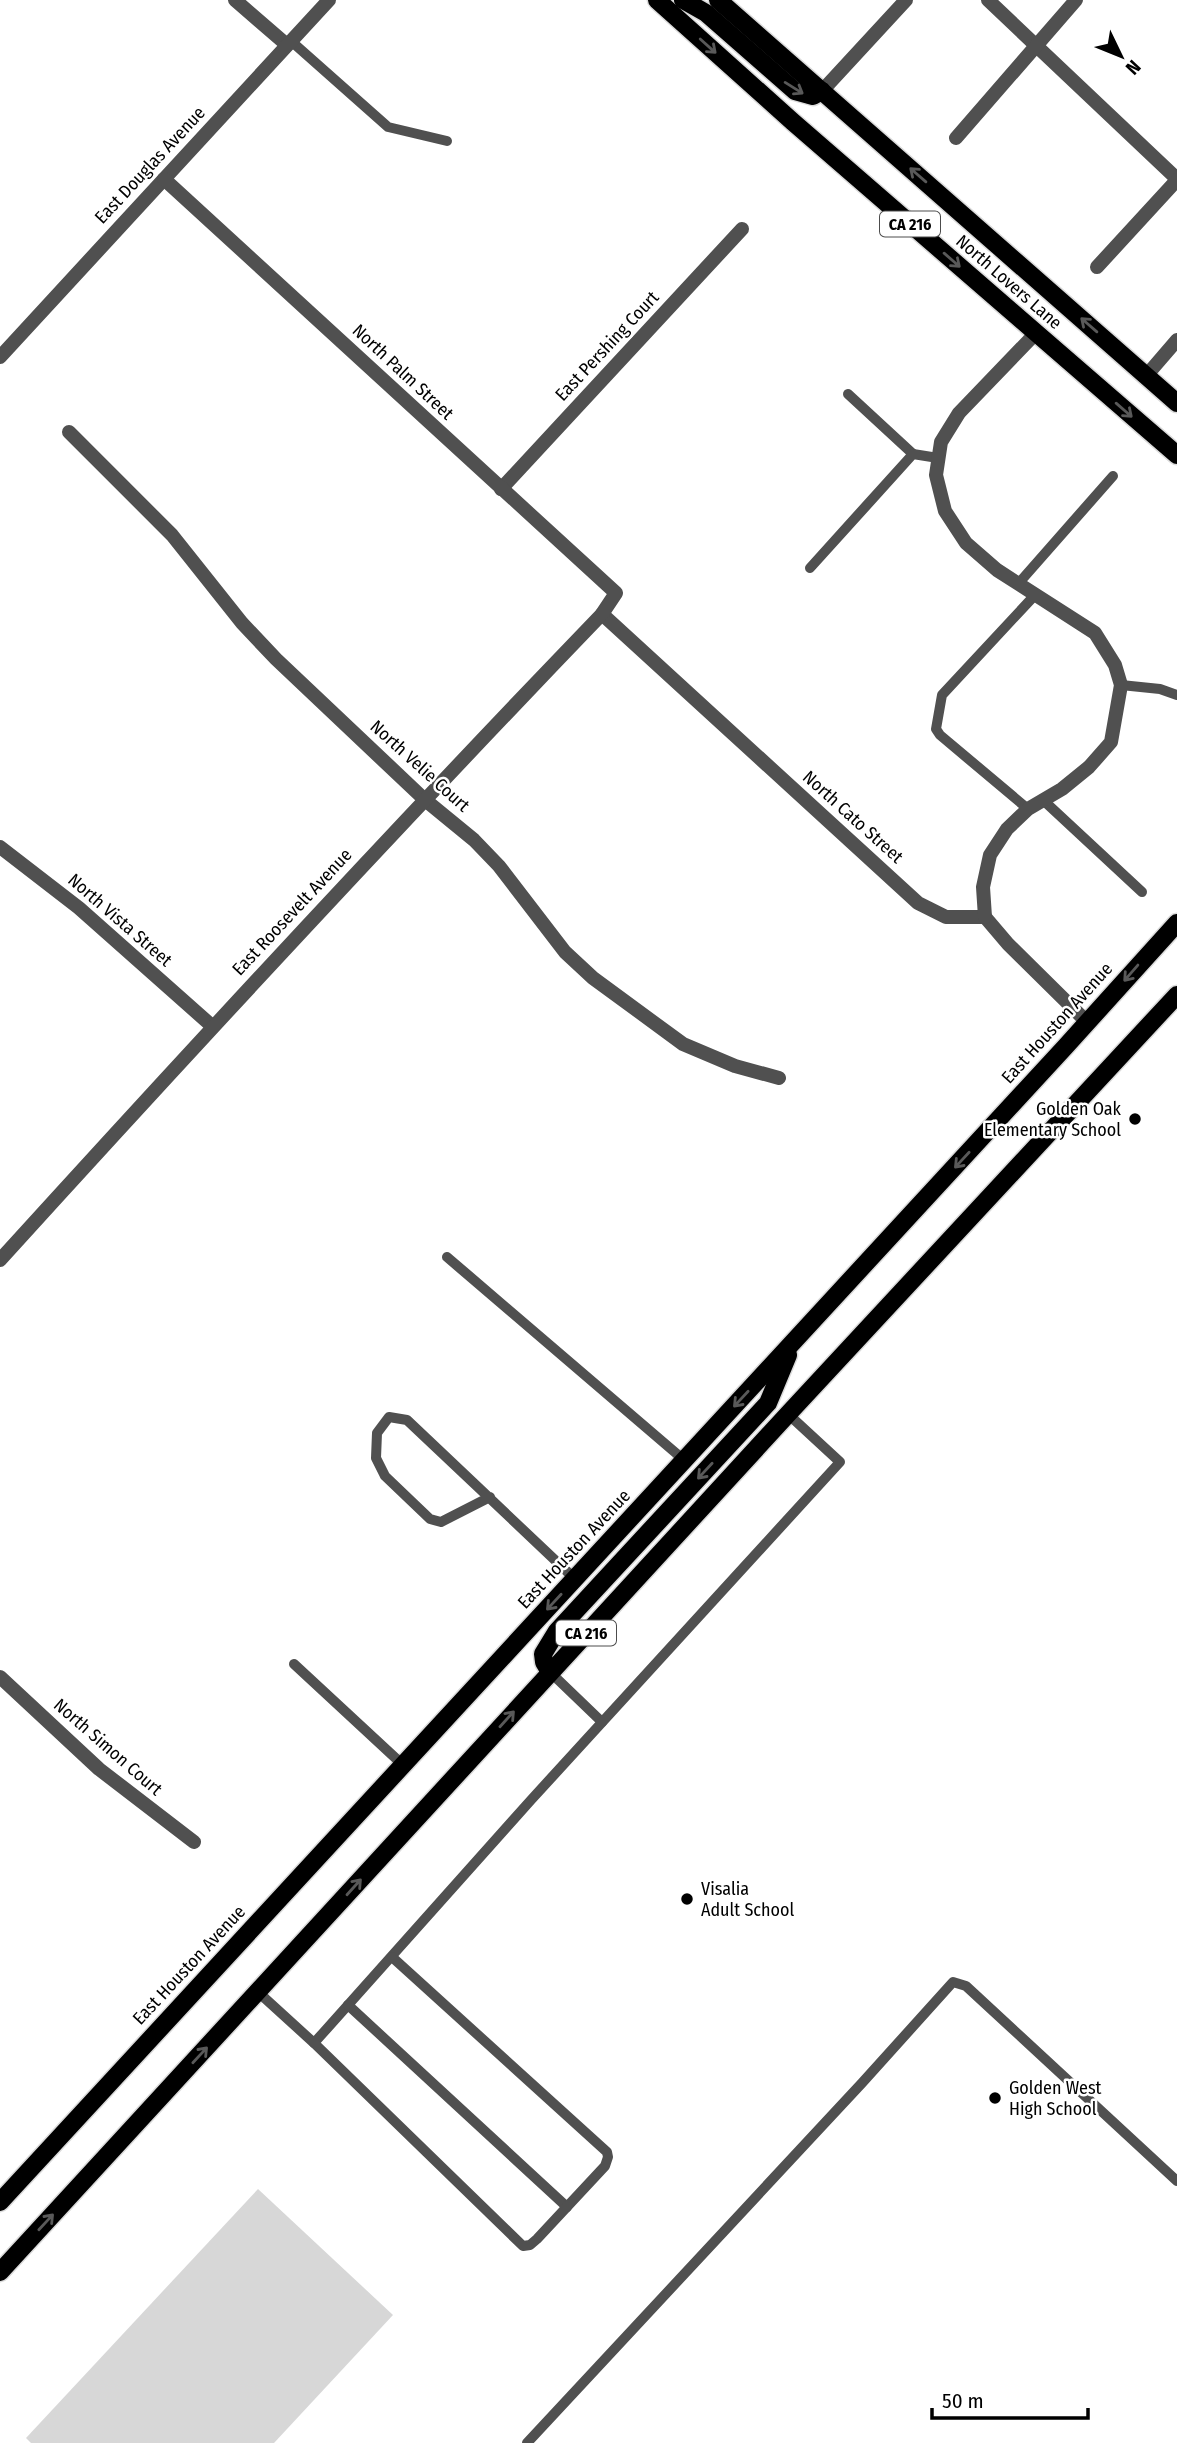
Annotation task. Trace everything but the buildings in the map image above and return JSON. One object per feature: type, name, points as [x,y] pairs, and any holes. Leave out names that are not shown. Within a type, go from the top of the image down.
[{"type":"main road","name":"North Lovers Lane","points":[[657,0],[793,122],[1177,455]]},
{"type":"main road","points":[[683,0],[706,13],[795,91],[813,96],[822,92]]},
{"type":"main road","name":"North Lovers Lane","points":[[718,0],[1177,403]]},
{"type":"main road","name":"East Houston Avenue","points":[[0,2202],[793,1343],[1177,922]]},
{"type":"main road","name":"CA 216","points":[[0,2272],[550,1672],[1177,995]]},
{"type":"main road","points":[[550,1672],[543,1654],[557,1631],[768,1403],[793,1343]]},
{"type":"street","points":[[235,0],[289,43]]},
{"type":"street","name":"East Douglas Avenue","points":[[0,357],[329,0]]},
{"type":"street","points":[[822,92],[906,0]]},
{"type":"street","points":[[988,0],[1177,179],[1097,267]]},
{"type":"street","points":[[957,138],[1076,0]]},
{"type":"street","name":"North Palm Street","points":[[164,179],[616,593]]},
{"type":"street","name":"East Pershing Court","points":[[500,489],[743,229]]},
{"type":"street","points":[[1036,333],[959,413],[941,442],[936,475],[944,511],[966,543],[1035,596],[1095,633],[1115,665],[1121,685],[1111,742],[1089,767],[1062,789],[1028,809],[1007,829],[990,855],[983,887],[985,917],[1008,944],[1087,1022]]},
{"type":"street","points":[[1146,376],[1177,341]]},
{"type":"street","name":"North Velie Court","points":[[69,432],[172,535],[242,623],[276,659],[499,866],[565,952],[593,978],[683,1044],[735,1066],[779,1079]]},
{"type":"street","name":"East Roosevelt Avenue","points":[[0,1260],[212,1026],[602,614],[616,593]]},
{"type":"street","name":"North Cato Street","points":[[602,614],[918,903],[946,917],[985,917]]},
{"type":"street","name":"North Vista Street","points":[[0,847],[79,908],[212,1026]]},
{"type":"street","name":"North Simon Court","points":[[0,1677],[99,1769],[194,1842]]},
{"type":"lane","points":[[289,43],[388,127],[447,141]]},
{"type":"lane","points":[[848,394],[913,454],[938,458]]},
{"type":"lane","points":[[810,568],[913,454]]},
{"type":"lane","points":[[1018,584],[1113,475]]},
{"type":"lane","points":[[1028,809],[936,729],[942,695],[1035,596]]},
{"type":"lane","points":[[1121,685],[1160,689],[1177,695]]},
{"type":"lane","points":[[1043,800],[1142,892]]},
{"type":"lane","points":[[447,1257],[684,1460]]},
{"type":"lane","points":[[314,2043],[840,1462],[788,1414]]},
{"type":"lane","points":[[490,1497],[441,1522],[430,1519],[385,1476],[376,1458],[377,1433],[389,1418],[407,1420],[490,1497],[575,1579]]},
{"type":"lane","points":[[294,1664],[403,1765]]},
{"type":"lane","points":[[550,1672],[602,1722]]},
{"type":"lane","points":[[258,1992],[523,2246],[530,2245],[605,2166],[607,2152],[392,1957]]},
{"type":"lane","points":[[527,2443],[953,1982],[966,1986],[1177,2180]]},
{"type":"lane","points":[[348,2005],[567,2207]]},
{"type":"shaded area","points":[[258,2189],[393,2315],[274,2443],[31,2443],[26,2438]]},
{"type":"place","name":"Golden Oak Elementary School","points":[[1135,1119]]},
{"type":"place","name":"Visalia Adult School","points":[[687,1899]]},
{"type":"place","name":"Golden West High School","points":[[995,2098]]}]
